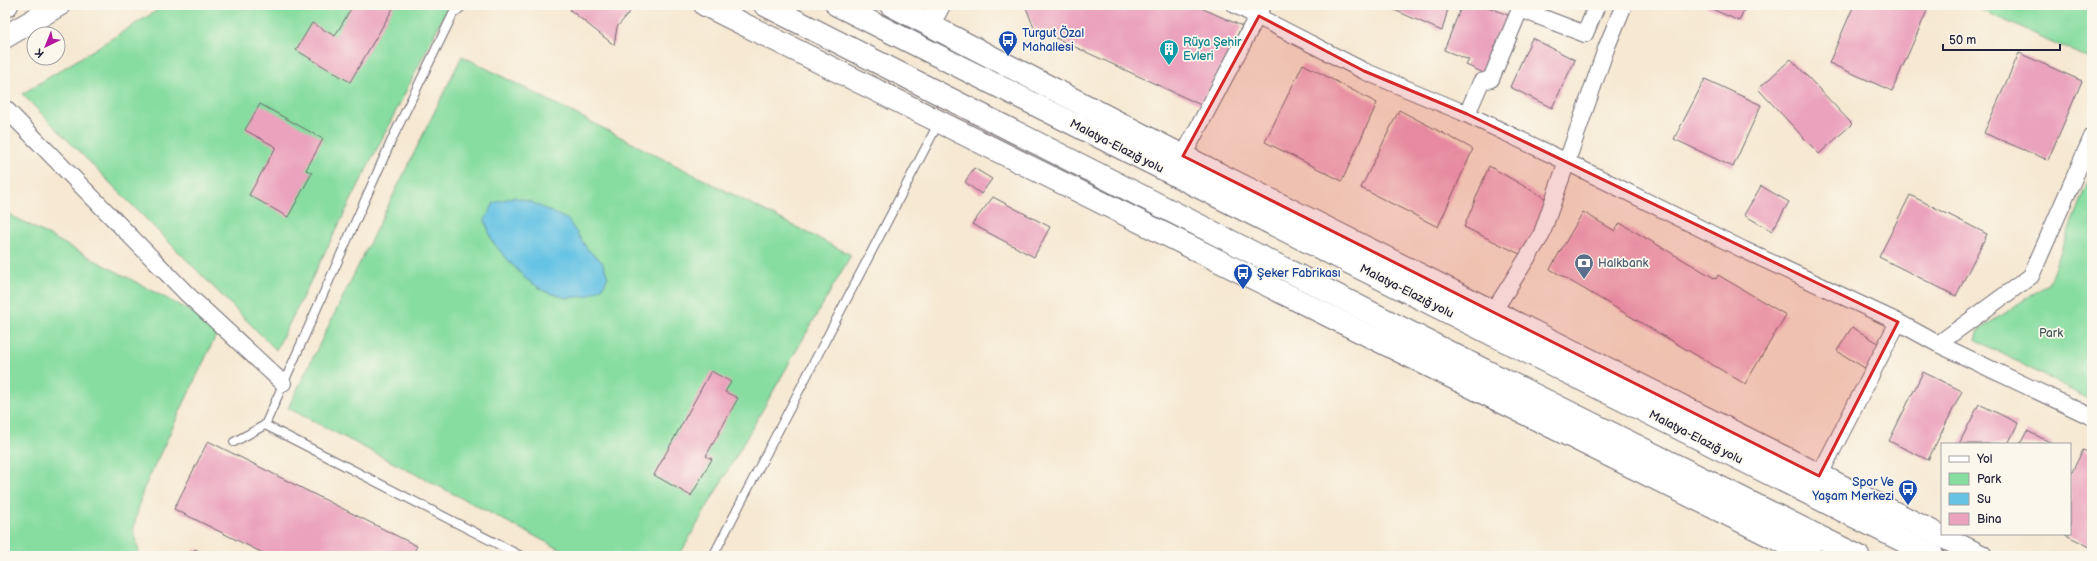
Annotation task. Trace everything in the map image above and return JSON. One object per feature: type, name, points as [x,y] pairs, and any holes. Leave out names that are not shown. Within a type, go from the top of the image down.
[{"type":"main road","points":[[5,37],[59,5]]},
{"type":"main road","points":[[705,5],[1811,556]]},
{"type":"main road","points":[[765,5],[1471,364],[1858,556]]},
{"type":"main road","name":"Malatya-Elazığ yolu","points":[[837,5],[1933,556]]},
{"type":"main road","points":[[891,5],[934,14],[1183,156],[1818,476],[1981,556]]},
{"type":"street","points":[[1235,5],[1261,10],[1364,71],[1467,114],[1744,250],[1898,322],[1938,344],[2092,417]]},
{"type":"street","points":[[1467,114],[1481,82],[1490,79],[1521,7],[1585,34],[1598,5]]},
{"type":"street","points":[[1493,312],[1541,236],[1553,203],[1565,161],[1607,46],[1624,5]]},
{"type":"street","points":[[1183,156],[1261,10]]},
{"type":"street","points":[[5,108],[187,294],[284,383]]},
{"type":"street","points":[[1938,344],[2031,276],[2092,137]]},
{"type":"street","points":[[1818,476],[1898,322]]},
{"type":"lane","points":[[234,442],[265,425],[393,137],[453,14],[464,5]]},
{"type":"lane","points":[[713,556],[939,121]]},
{"type":"lane","points":[[265,425],[521,556]]},
{"type":"highlighted area","points":[[1259,16],[1364,71],[1467,114],[1898,322],[1819,476],[1183,156]]},
{"type":"green space","points":[[166,5],[449,5],[276,350],[22,94]]},
{"type":"green space","points":[[1971,5],[2092,5],[2092,60]]},
{"type":"green space","points":[[462,56],[851,255],[679,556],[573,556],[288,408]]},
{"type":"green space","name":"Park","points":[[2092,170],[2092,400],[2090,400],[1976,340],[1979,330],[2048,284]]},
{"type":"green space","points":[[5,212],[220,327],[143,490],[133,530],[139,551],[137,556],[5,556]]},
{"type":"water","points":[[513,197],[531,202],[568,220],[588,250],[602,262],[608,277],[603,287],[588,296],[566,298],[544,291],[526,279],[492,241],[485,220],[494,203]]},
{"type":"building","points":[[353,5],[395,5],[350,82],[296,50],[312,23],[335,36]]},
{"type":"building","points":[[573,5],[636,5],[617,27],[614,45],[570,10]]},
{"type":"building","name":"Rüya Şehir Evleri","points":[[1025,5],[1194,5],[1242,26],[1201,105],[1034,28]]},
{"type":"building","points":[[1383,5],[1449,5],[1442,31]]},
{"type":"building","points":[[1462,5],[1483,5],[1513,17],[1486,74],[1466,65],[1469,60],[1444,50]]},
{"type":"building","points":[[1703,5],[1746,5],[1739,21]]},
{"type":"building","points":[[1854,5],[1912,5],[1927,11],[1892,91],[1829,63]]},
{"type":"building","points":[[1532,38],[1575,60],[1552,108],[1510,87]]},
{"type":"building","points":[[2019,53],[2082,81],[2048,160],[1984,133]]},
{"type":"building","points":[[1791,59],[1852,124],[1819,154],[1758,89]]},
{"type":"building","points":[[1303,64],[1377,103],[1342,181],[1265,142]]},
{"type":"building","points":[[1705,79],[1761,105],[1733,167],[1674,139]]},
{"type":"building","points":[[260,104],[323,139],[306,170],[312,173],[288,217],[249,195],[276,147],[245,130]]},
{"type":"building","points":[[1399,110],[1473,149],[1438,227],[1361,188]]},
{"type":"building","points":[[1489,166],[1550,201],[1524,256],[1464,227]]},
{"type":"building","points":[[974,168],[992,179],[981,194],[965,182]]},
{"type":"building","points":[[1761,186],[1789,202],[1772,231],[1744,215]]},
{"type":"building","points":[[1910,195],[1987,234],[1956,296],[1879,257]]},
{"type":"building","points":[[993,197],[1050,227],[1034,257],[972,224]]},
{"type":"building","points":[[1583,212],[1615,231],[1620,223],[1716,279],[1718,275],[1786,315],[1745,384],[1550,269]]},
{"type":"building","points":[[1852,327],[1883,346],[1868,370],[1837,351]]},
{"type":"building","points":[[711,371],[731,382],[725,392],[738,398],[706,456],[712,459],[691,496],[654,475]]},
{"type":"building","points":[[1923,372],[1962,391],[1928,460],[1889,441]]},
{"type":"building","points":[[1979,404],[2018,423],[2008,443],[1960,443]]},
{"type":"building","points":[[2027,431],[2052,443],[2021,443]]},
{"type":"building","points":[[208,441],[417,546],[412,556],[269,556],[174,509]]},
{"type":"building","points":[[2083,450],[2092,454],[2092,548],[2066,535],[2071,535],[2071,474]]},
{"type":"building","points":[[195,549],[209,556],[191,556]]},
{"type":"place","name":"Turgut Özal Mahallesi","points":[[1008,57]]},
{"type":"place","name":"Rüya Şehir Evleri","points":[[1169,66]]},
{"type":"place","name":"Halkbank","points":[[1584,280]]},
{"type":"place","name":"Şeker Fabrikası","points":[[1243,290]]},
{"type":"place","name":"Spor Ve Yaşam Merkezi","points":[[1908,506]]}]
